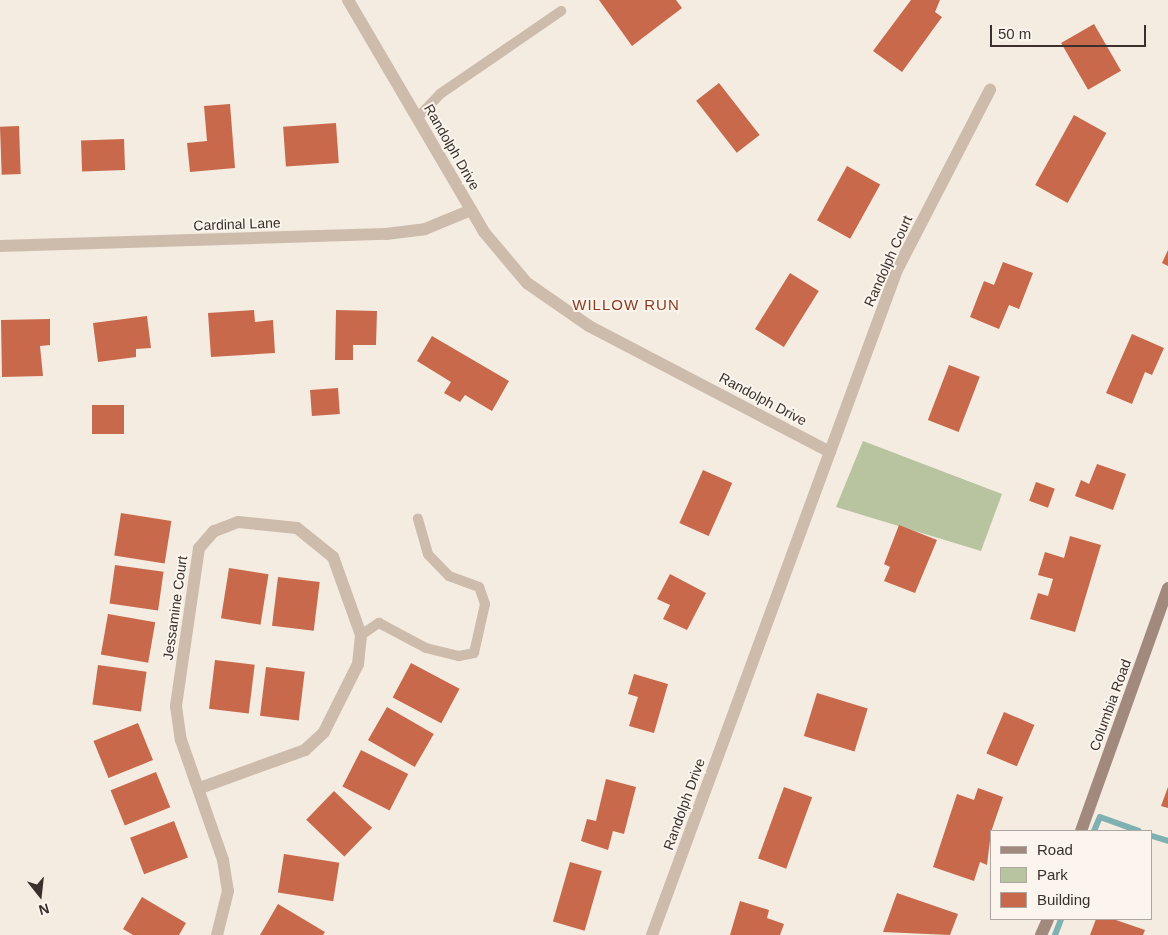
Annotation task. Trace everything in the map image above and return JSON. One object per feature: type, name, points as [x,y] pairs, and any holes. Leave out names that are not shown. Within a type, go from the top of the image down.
[{"type":"street","name":"Randolph Drive","points":[[348,0],[471,210],[501,254],[549,302],[830,452],[652,935]]},
{"type":"street","name":"Randolph Court","points":[[830,452],[897,270],[990,90]]},
{"type":"street","name":"Cardinal Lane","points":[[0,246],[386,234],[425,229],[471,210]]},
{"type":"street","name":"Jessamine Court","points":[[238,522],[297,528],[333,557],[361,635],[358,664],[324,732],[304,750],[200,788],[181,740],[176,706],[199,548],[214,531],[238,522]]},
{"type":"street","name":"Columbia Road","points":[[1080,830],[1168,588]]},
{"type":"street","points":[[200,788],[228,891],[217,935]]},
{"type":"street","points":[[1041,935],[1048,920]]},
{"type":"lane","points":[[418,117],[446,90],[561,11]]},
{"type":"lane","points":[[361,635],[379,623],[426,648],[459,656],[474,653],[485,604],[479,588],[449,576],[428,554],[418,518]]},
{"type":"green space","points":[[863,441],[1002,494],[981,551],[836,507]]},
{"type":"building","points":[[599,0],[676,0],[682,8],[632,46]]},
{"type":"building","points":[[911,0],[940,0],[935,12],[942,17],[902,72],[873,51]]},
{"type":"building","points":[[1094,24],[1121,71],[1088,90],[1061,43]]},
{"type":"building","points":[[719,83],[760,135],[737,153],[696,101]]},
{"type":"building","points":[[230,104],[235,168],[190,172],[187,143],[207,141],[204,106]]},
{"type":"building","points":[[1074,115],[1106,133],[1068,203],[1035,185]]},
{"type":"building","points":[[336,123],[339,163],[286,167],[283,127]]},
{"type":"building","points":[[19,126],[21,174],[2,175],[0,127]]},
{"type":"building","points":[[124,139],[125,170],[82,171],[81,141]]},
{"type":"building","points":[[847,166],[880,184],[850,239],[817,220]]},
{"type":"building","points":[[1168,250],[1168,266],[1162,263]]},
{"type":"building","points":[[1003,262],[1033,273],[1019,309],[1009,305],[999,329],[970,317],[984,281],[994,285]]},
{"type":"building","points":[[790,273],[819,291],[784,347],[755,329]]},
{"type":"building","points":[[254,310],[255,322],[273,320],[275,353],[211,357],[208,313]]},
{"type":"building","points":[[336,310],[377,311],[376,345],[353,345],[353,360],[335,360]]},
{"type":"building","points":[[147,316],[151,348],[136,349],[136,357],[98,362],[93,323]]},
{"type":"building","points":[[50,319],[50,345],[40,346],[43,376],[2,377],[1,320]]},
{"type":"building","points":[[1132,334],[1164,348],[1152,375],[1145,372],[1132,404],[1106,393]]},
{"type":"building","points":[[432,336],[509,381],[492,411],[465,395],[460,402],[444,393],[451,382],[417,361]]},
{"type":"building","points":[[949,365],[980,377],[959,432],[928,420]]},
{"type":"building","points":[[338,388],[340,414],[312,416],[310,390]]},
{"type":"building","points":[[92,405],[124,405],[124,434],[92,434]]},
{"type":"building","points":[[1097,464],[1126,474],[1113,510],[1075,496],[1081,480],[1089,484]]},
{"type":"building","points":[[703,470],[732,483],[709,536],[679,523]]},
{"type":"building","points":[[1036,482],[1055,489],[1048,508],[1029,501]]},
{"type":"building","points":[[121,513],[171,521],[165,563],[114,555]]},
{"type":"building","points":[[899,525],[937,540],[915,593],[884,581],[890,567],[884,564]]},
{"type":"building","points":[[1070,536],[1101,545],[1075,632],[1030,619],[1038,593],[1048,596],[1053,579],[1038,575],[1045,552],[1064,558]]},
{"type":"building","points":[[115,565],[164,572],[158,610],[110,604]]},
{"type":"building","points":[[229,568],[269,574],[261,625],[221,618]]},
{"type":"building","points":[[670,574],[706,593],[687,630],[663,619],[670,605],[657,599]]},
{"type":"building","points":[[278,577],[320,582],[314,631],[272,626]]},
{"type":"building","points":[[108,614],[155,622],[148,663],[101,654]]},
{"type":"building","points":[[215,660],[255,665],[249,714],[209,709]]},
{"type":"building","points":[[411,663],[460,689],[441,723],[393,697]]},
{"type":"building","points":[[98,665],[147,672],[141,711],[92,705]]},
{"type":"building","points":[[266,667],[305,672],[299,720],[260,716]]},
{"type":"building","points":[[634,674],[668,684],[654,733],[629,726],[638,697],[628,694]]},
{"type":"building","points":[[817,693],[868,708],[855,752],[804,736]]},
{"type":"building","points":[[387,707],[434,734],[415,767],[368,740]]},
{"type":"building","points":[[1004,712],[1034,725],[1017,766],[986,753]]},
{"type":"building","points":[[138,723],[153,760],[108,778],[93,741]]},
{"type":"building","points":[[361,750],[408,774],[390,811],[342,787]]},
{"type":"building","points":[[156,772],[170,807],[125,826],[111,790]]},
{"type":"building","points":[[606,779],[636,787],[624,834],[613,831],[608,850],[581,841],[587,819],[596,821]]},
{"type":"building","points":[[784,787],[812,797],[786,869],[758,858]]},
{"type":"building","points":[[1168,787],[1168,808],[1161,806]]},
{"type":"building","points":[[978,788],[1003,797],[992,830],[990,830],[987,865],[980,862],[974,881],[933,867],[957,794],[974,800]]},
{"type":"building","points":[[334,791],[372,828],[344,857],[306,820]]},
{"type":"building","points":[[174,821],[188,857],[144,874],[130,838]]},
{"type":"building","points":[[284,854],[339,863],[333,901],[278,893]]},
{"type":"building","points":[[570,862],[602,871],[585,931],[553,922]]},
{"type":"building","points":[[897,893],[958,914],[950,935],[883,932]]},
{"type":"building","points":[[142,897],[186,923],[179,935],[133,935],[123,929]]},
{"type":"building","points":[[740,901],[769,910],[767,918],[784,924],[780,935],[730,935]]},
{"type":"building","points":[[278,904],[325,932],[323,935],[260,935]]},
{"type":"building","points":[[1096,920],[1116,920],[1145,930],[1143,935],[1090,935]]},
{"type":"waterway","points":[[1094,830],[1100,817],[1136,830]]},
{"type":"waterway","points":[[1153,836],[1168,841]]},
{"type":"waterway","points":[[1055,935],[1061,920]]},
{"type":"district","name":"WILLOW RUN","points":[[626,305]]}]
